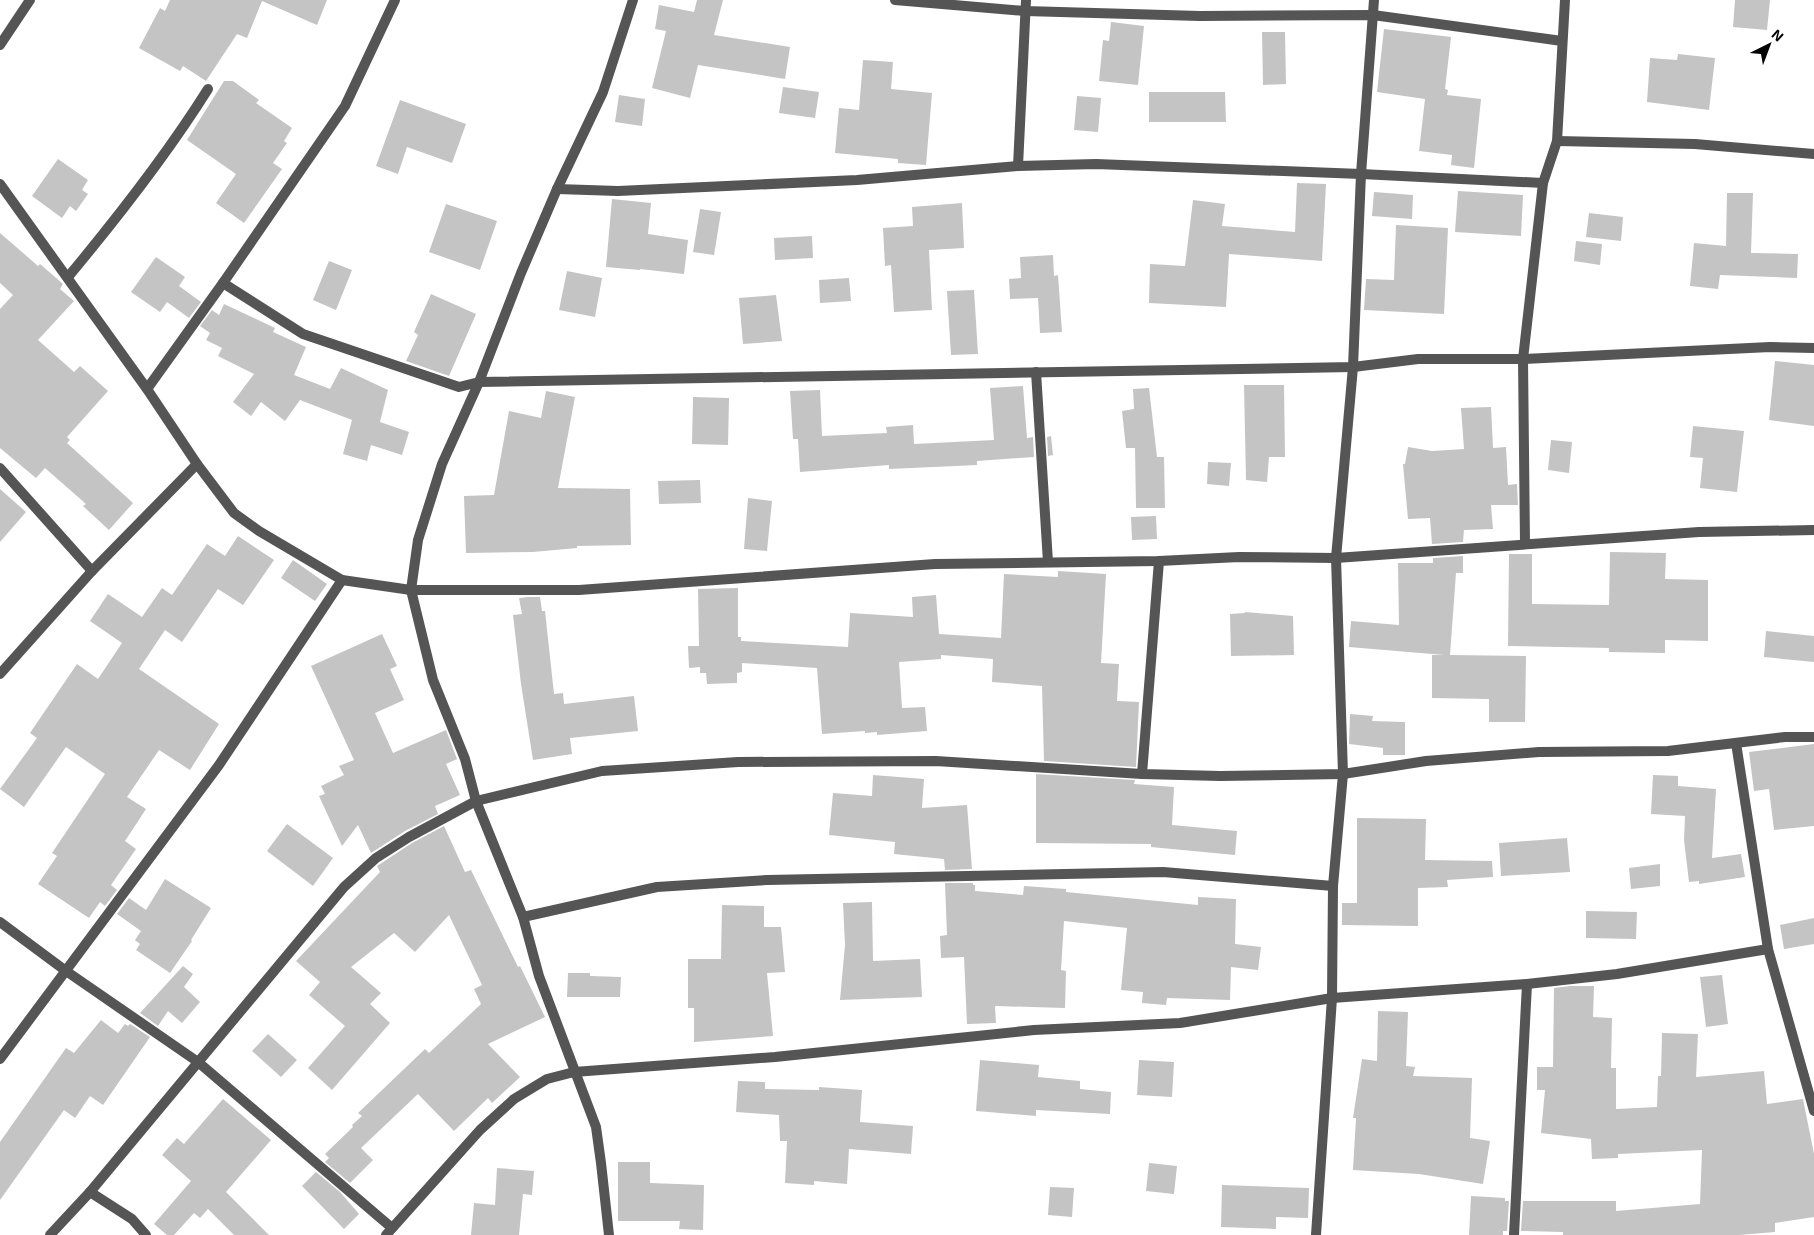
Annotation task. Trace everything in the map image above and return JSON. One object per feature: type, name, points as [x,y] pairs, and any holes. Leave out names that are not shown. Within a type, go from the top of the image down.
[{"type":"street","points":[[0,45],[30,0]]},
{"type":"street","points":[[147,389],[223,283],[345,106],[395,0]]},
{"type":"street","points":[[609,1235],[596,1127],[539,976],[523,917],[476,801],[465,758],[433,680],[411,590],[418,540],[442,464],[479,382],[521,273],[603,92],[633,0]]},
{"type":"street","points":[[895,0],[1025,11],[1200,16],[1373,15],[1562,41]]},
{"type":"street","points":[[1018,166],[1026,0]]},
{"type":"street","points":[[1316,1235],[1332,998],[1333,886],[1343,774],[1336,558],[1353,367],[1361,174],[1374,0]]},
{"type":"street","points":[[1525,544],[1523,358],[1544,183],[1557,141],[1565,0]]},
{"type":"street","points":[[68,277],[122,212],[173,143],[208,89]]},
{"type":"street","points":[[1557,141],[1695,144],[1814,154]]},
{"type":"street","points":[[557,190],[618,191],[857,180],[1018,166],[1096,164],[1544,183]]},
{"type":"street","points":[[0,184],[147,389],[197,464],[234,513],[259,531],[342,580],[411,590],[579,590],[935,564],[1159,561],[1239,557],[1336,558],[1699,532],[1814,530]]},
{"type":"street","points":[[223,283],[303,334],[459,387],[479,382],[1353,367],[1418,359],[1523,358],[1770,347],[1814,348]]},
{"type":"street","points":[[1036,372],[1048,562]]},
{"type":"street","points":[[0,674],[92,571],[197,464]]},
{"type":"street","points":[[0,468],[92,571]]},
{"type":"street","points":[[1142,774],[1159,561]]},
{"type":"street","points":[[0,1059],[218,765],[342,580]]},
{"type":"street","points":[[50,1235],[90,1192],[344,887],[376,858],[409,837],[476,801],[602,771],[738,762],[936,761],[1142,774],[1220,776],[1343,774],[1426,761],[1539,752],[1668,751],[1785,737],[1814,737]]},
{"type":"street","points":[[1736,743],[1768,949],[1814,1111]]},
{"type":"street","points":[[523,917],[657,886],[767,880],[1163,872],[1333,886]]},
{"type":"street","points":[[0,922],[66,971],[198,1062],[389,1231],[480,1130],[514,1098],[547,1079],[574,1072],[775,1057],[1034,1030],[1180,1023],[1332,998],[1527,984],[1617,974],[1768,949]]},
{"type":"street","points":[[1514,1235],[1527,984]]},
{"type":"street","points":[[90,1192],[132,1219],[146,1235]]},
{"type":"building","points":[[170,0],[327,0],[317,25],[262,1],[247,38],[237,34],[206,81],[183,66],[180,71],[139,48],[160,8],[165,11]]},
{"type":"building","points":[[697,0],[723,0],[714,35],[790,47],[785,79],[698,65],[690,98],[652,88],[666,31],[655,29],[659,5],[694,12]]},
{"type":"building","points":[[1735,0],[1770,0],[1767,30],[1733,27]]},
{"type":"building","points":[[1111,22],[1144,26],[1138,85],[1099,81],[1103,40],[1109,41]]},
{"type":"building","points":[[1384,29],[1451,37],[1445,89],[1448,90],[1447,95],[1481,99],[1474,168],[1451,165],[1452,155],[1419,151],[1425,99],[1377,92]]},
{"type":"building","points":[[1262,32],[1285,32],[1286,84],[1263,85]]},
{"type":"building","points":[[1678,54],[1715,58],[1709,110],[1647,102],[1650,58],[1677,60]]},
{"type":"building","points":[[863,60],[893,62],[891,89],[932,93],[926,165],[898,163],[898,159],[835,153],[839,108],[859,110]]},
{"type":"building","points":[[224,81],[233,81],[259,100],[256,103],[292,128],[284,141],[287,143],[273,163],[282,169],[244,223],[216,203],[236,174],[187,140]]},
{"type":"building","points":[[783,87],[819,92],[815,118],[779,113]]},
{"type":"building","points":[[1149,92],[1225,92],[1226,122],[1149,122]]},
{"type":"building","points":[[619,95],[645,99],[642,126],[615,122]]},
{"type":"building","points":[[1077,96],[1101,98],[1098,132],[1074,130]]},
{"type":"building","points":[[400,100],[466,124],[452,163],[407,147],[398,174],[376,166]]},
{"type":"building","points":[[58,159],[88,180],[82,190],[88,194],[76,211],[70,206],[62,218],[32,196]]},
{"type":"building","points":[[1297,183],[1326,184],[1322,261],[1229,254],[1226,307],[1149,303],[1150,264],[1185,266],[1193,200],[1225,204],[1222,226],[1295,232]]},
{"type":"building","points":[[1458,191],[1523,195],[1521,236],[1455,232]]},
{"type":"building","points":[[1374,192],[1413,195],[1412,219],[1372,216]]},
{"type":"building","points":[[1727,193],[1753,193],[1751,253],[1798,254],[1797,278],[1720,275],[1718,289],[1690,286],[1694,243],[1726,246]]},
{"type":"building","points":[[612,199],[651,203],[648,234],[688,240],[684,274],[606,267]]},
{"type":"building","points":[[962,203],[964,248],[929,250],[932,310],[894,312],[891,265],[885,266],[883,228],[913,226],[912,207]]},
{"type":"building","points":[[446,204],[497,221],[480,270],[429,252]]},
{"type":"building","points":[[700,209],[721,212],[714,255],[693,252]]},
{"type":"building","points":[[1589,213],[1623,217],[1621,241],[1586,237]]},
{"type":"building","points":[[1396,225],[1448,228],[1444,314],[1364,310],[1366,279],[1394,280]]},
{"type":"building","points":[[0,233],[38,266],[40,264],[63,284],[60,289],[74,301],[38,340],[74,372],[80,366],[108,391],[67,437],[70,440],[67,443],[133,503],[109,530],[83,506],[86,504],[45,468],[36,478],[0,448],[0,309],[13,295],[0,283]]},
{"type":"building","points":[[812,236],[813,258],[775,260],[774,238]]},
{"type":"building","points":[[1576,241],[1602,244],[1600,265],[1574,261]]},
{"type":"building","points":[[1053,255],[1054,276],[1058,275],[1062,332],[1040,333],[1038,298],[1010,299],[1009,279],[1021,278],[1020,257]]},
{"type":"building","points":[[156,257],[185,277],[179,286],[201,302],[189,318],[167,302],[160,312],[131,292]]},
{"type":"building","points":[[329,261],[352,270],[336,310],[313,300]]},
{"type":"building","points":[[567,271],[602,278],[595,317],[559,310]]},
{"type":"building","points":[[849,278],[851,301],[820,303],[819,280]]},
{"type":"building","points":[[974,290],[978,354],[951,355],[947,291]]},
{"type":"building","points":[[431,294],[476,314],[449,376],[406,361],[418,335],[414,332]]},
{"type":"building","points":[[776,295],[782,341],[743,344],[739,298]]},
{"type":"building","points":[[224,304],[275,328],[273,332],[306,347],[294,375],[330,389],[341,368],[388,390],[380,422],[409,432],[402,455],[371,445],[367,461],[343,454],[352,420],[300,400],[285,421],[261,402],[251,416],[233,402],[254,374],[218,356],[222,348],[206,340],[210,333],[200,326],[212,310],[219,315]]},
{"type":"building","points":[[1775,361],[1814,365],[1814,426],[1769,420]]},
{"type":"building","points":[[1244,385],[1284,385],[1285,457],[1269,457],[1267,482],[1246,480]]},
{"type":"building","points":[[1023,386],[1027,438],[1033,437],[1034,457],[977,461],[977,465],[889,469],[889,465],[800,472],[798,439],[793,439],[790,391],[820,390],[822,436],[887,433],[886,427],[913,425],[914,444],[994,440],[990,388]]},
{"type":"building","points":[[1149,388],[1157,457],[1164,457],[1165,508],[1136,508],[1135,448],[1126,448],[1122,411],[1134,409],[1133,389]]},
{"type":"building","points":[[546,391],[575,397],[558,488],[630,489],[631,545],[577,546],[577,548],[533,552],[466,553],[464,496],[494,495],[509,411],[541,418]]},
{"type":"building","points":[[693,397],[729,398],[728,445],[692,444]]},
{"type":"building","points":[[1491,407],[1493,448],[1506,447],[1508,485],[1517,484],[1518,505],[1491,505],[1493,529],[1464,530],[1463,542],[1432,544],[1430,518],[1408,519],[1403,464],[1405,464],[1408,447],[1432,451],[1464,449],[1461,408]]},
{"type":"building","points":[[1693,426],[1744,431],[1737,492],[1700,488],[1703,458],[1690,457]]},
{"type":"building","points":[[1051,436],[1053,455],[1048,456],[1047,437]]},
{"type":"building","points":[[1551,440],[1572,442],[1569,473],[1548,470]]},
{"type":"building","points":[[1208,462],[1231,463],[1229,486],[1207,484]]},
{"type":"building","points":[[700,480],[701,503],[659,504],[658,481]]},
{"type":"building","points":[[0,489],[26,512],[0,542]]},
{"type":"building","points":[[748,498],[772,501],[767,551],[744,549]]},
{"type":"building","points":[[1156,516],[1157,539],[1132,540],[1131,517]]},
{"type":"building","points":[[238,536],[274,560],[243,605],[218,589],[182,642],[165,630],[139,669],[219,724],[190,770],[159,750],[127,797],[146,809],[125,841],[136,849],[111,885],[117,890],[105,906],[100,902],[89,918],[38,884],[57,856],[52,853],[105,774],[66,747],[24,807],[0,789],[37,738],[30,733],[77,664],[98,679],[122,643],[90,621],[108,594],[142,617],[162,588],[172,595],[207,544],[225,556]]},
{"type":"building","points":[[1610,552],[1666,553],[1665,579],[1708,580],[1708,641],[1665,640],[1665,653],[1609,652],[1609,648],[1508,646],[1509,554],[1532,554],[1532,604],[1609,605]]},
{"type":"building","points":[[1463,556],[1463,573],[1456,573],[1450,655],[1526,656],[1525,722],[1489,722],[1489,699],[1432,698],[1432,655],[1444,655],[1349,647],[1351,621],[1399,625],[1398,563],[1433,563],[1433,558]]},
{"type":"building","points":[[293,560],[327,584],[315,601],[281,578]]},
{"type":"building","points":[[1058,571],[1106,574],[1101,663],[1119,664],[1117,701],[1139,702],[1136,767],[1044,761],[1042,686],[992,682],[993,659],[941,655],[941,659],[899,662],[902,708],[925,707],[927,731],[877,735],[877,732],[865,733],[865,731],[822,734],[817,668],[742,663],[742,672],[737,673],[737,683],[707,684],[706,673],[700,673],[700,667],[689,668],[688,646],[699,646],[698,589],[738,588],[738,637],[741,637],[741,641],[848,647],[850,613],[913,617],[912,597],[936,595],[939,634],[1001,638],[1004,574],[1058,577]]},
{"type":"building","points":[[540,597],[542,611],[545,611],[554,694],[563,693],[564,704],[634,696],[638,731],[570,738],[572,754],[533,760],[521,684],[513,615],[522,614],[519,598]]},
{"type":"building","points":[[1245,612],[1293,616],[1294,655],[1231,656],[1230,614]]},
{"type":"building","points":[[1766,631],[1814,636],[1814,662],[1764,657]]},
{"type":"building","points":[[382,634],[397,666],[390,669],[404,700],[375,713],[393,753],[446,730],[457,759],[446,764],[460,795],[435,806],[438,814],[405,831],[371,853],[358,825],[342,846],[319,796],[325,794],[321,786],[344,775],[339,766],[354,760],[311,666]]},
{"type":"building","points":[[1350,714],[1373,716],[1372,721],[1405,722],[1405,755],[1383,755],[1383,748],[1349,744]]},
{"type":"building","points":[[1814,744],[1814,826],[1774,830],[1769,789],[1754,791],[1749,752]]},
{"type":"building","points":[[1036,774],[1135,780],[1134,784],[1174,787],[1172,825],[1237,831],[1235,855],[1151,847],[1151,844],[1036,843]]},
{"type":"building","points":[[873,775],[924,779],[922,808],[967,805],[972,869],[945,870],[944,859],[894,854],[895,842],[829,835],[833,793],[872,796]]},
{"type":"building","points":[[1653,775],[1678,776],[1678,786],[1716,789],[1712,858],[1741,854],[1745,877],[1699,884],[1699,881],[1689,882],[1684,840],[1685,816],[1651,814]]},
{"type":"building","points":[[1357,818],[1426,819],[1425,860],[1492,861],[1493,877],[1447,880],[1448,887],[1418,888],[1418,926],[1342,925],[1342,903],[1357,903]]},
{"type":"building","points":[[287,824],[333,858],[313,886],[267,851]]},
{"type":"building","points":[[444,826],[465,872],[471,870],[518,967],[520,966],[545,1017],[488,1044],[520,1077],[492,1103],[488,1098],[454,1131],[418,1094],[361,1148],[373,1160],[350,1183],[325,1162],[329,1158],[325,1154],[362,1116],[358,1113],[425,1049],[429,1053],[481,1004],[474,989],[482,985],[449,915],[415,952],[394,933],[351,967],[381,993],[370,1004],[390,1023],[332,1090],[308,1068],[345,1026],[309,995],[320,982],[296,961],[380,872],[377,866],[412,843]]},
{"type":"building","points":[[1567,838],[1570,872],[1501,876],[1499,843]]},
{"type":"building","points":[[1660,864],[1660,886],[1631,889],[1629,868]]},
{"type":"building","points":[[165,879],[211,908],[192,941],[170,973],[136,950],[140,944],[135,940],[141,931],[117,914],[129,898],[146,910]]},
{"type":"building","points":[[945,883],[973,883],[975,891],[1023,895],[1024,886],[1066,889],[1066,892],[1198,905],[1198,897],[1236,899],[1235,944],[1261,947],[1258,970],[1231,967],[1230,1000],[1167,998],[1166,1005],[1142,1003],[1143,992],[1121,990],[1127,928],[1064,921],[1061,970],[1066,971],[1065,1008],[995,1006],[996,1023],[967,1024],[964,957],[941,958],[940,936],[947,935]]},
{"type":"building","points":[[872,902],[873,961],[920,959],[922,997],[840,1000],[845,945],[843,903]]},
{"type":"building","points":[[722,905],[764,906],[764,927],[781,927],[785,972],[767,973],[773,1036],[694,1042],[694,1008],[688,1008],[688,959],[721,959]]},
{"type":"building","points":[[1586,911],[1637,912],[1636,939],[1586,938]]},
{"type":"building","points":[[1814,918],[1814,944],[1784,949],[1780,925]]},
{"type":"building","points":[[183,966],[193,974],[184,987],[200,1002],[182,1023],[168,1011],[158,1026],[140,1013]]},
{"type":"building","points":[[568,973],[590,973],[590,976],[621,977],[620,997],[567,997]]},
{"type":"building","points":[[1722,975],[1728,1024],[1706,1027],[1700,977]]},
{"type":"building","points":[[1594,986],[1593,1017],[1612,1018],[1611,1068],[1616,1068],[1616,1109],[1657,1107],[1658,1076],[1661,1076],[1662,1033],[1698,1034],[1696,1077],[1764,1071],[1767,1104],[1803,1099],[1814,1154],[1814,1217],[1775,1223],[1775,1232],[1739,1235],[1563,1235],[1563,1232],[1521,1231],[1523,1201],[1616,1201],[1616,1211],[1700,1204],[1702,1150],[1618,1154],[1618,1158],[1592,1159],[1591,1139],[1541,1133],[1545,1090],[1537,1090],[1537,1067],[1553,1067],[1554,988]]},
{"type":"building","points":[[1378,1011],[1408,1012],[1406,1066],[1415,1067],[1413,1076],[1472,1078],[1470,1138],[1490,1141],[1483,1184],[1419,1174],[1353,1170],[1356,1118],[1353,1118],[1362,1059],[1377,1061]]},
{"type":"building","points":[[101,1020],[118,1033],[125,1024],[128,1026],[130,1024],[150,1037],[103,1105],[90,1096],[75,1118],[64,1110],[0,1200],[0,1142],[66,1048],[74,1053]]},
{"type":"building","points":[[268,1034],[297,1060],[281,1077],[252,1051]]},
{"type":"building","points":[[980,1060],[1039,1065],[1038,1077],[1080,1081],[1080,1089],[1111,1092],[1110,1114],[1036,1110],[1036,1116],[976,1111]]},
{"type":"building","points":[[1139,1060],[1174,1062],[1172,1097],[1137,1095]]},
{"type":"building","points":[[738,1081],[765,1082],[765,1089],[819,1090],[819,1087],[862,1090],[860,1122],[913,1126],[911,1154],[849,1149],[847,1184],[814,1181],[814,1185],[785,1183],[787,1141],[780,1141],[779,1115],[736,1112]]},
{"type":"building","points":[[223,1099],[271,1140],[226,1192],[269,1235],[234,1235],[208,1209],[200,1218],[194,1213],[174,1235],[167,1235],[154,1224],[191,1181],[162,1155],[177,1138],[184,1144]]},
{"type":"building","points":[[618,1162],[650,1162],[650,1183],[704,1185],[703,1230],[679,1229],[680,1221],[618,1221]]},
{"type":"building","points":[[1149,1163],[1177,1166],[1174,1194],[1146,1191]]},
{"type":"building","points":[[497,1168],[534,1171],[532,1195],[523,1194],[519,1235],[471,1235],[474,1203],[495,1205]]},
{"type":"building","points":[[316,1172],[340,1192],[359,1214],[344,1229],[302,1186]]},
{"type":"building","points":[[1222,1185],[1309,1188],[1308,1218],[1276,1217],[1276,1229],[1221,1227]]},
{"type":"building","points":[[1050,1187],[1074,1188],[1072,1217],[1048,1215]]},
{"type":"building","points":[[1471,1196],[1505,1198],[1505,1201],[1509,1201],[1507,1231],[1503,1231],[1503,1235],[1469,1235]]}]
